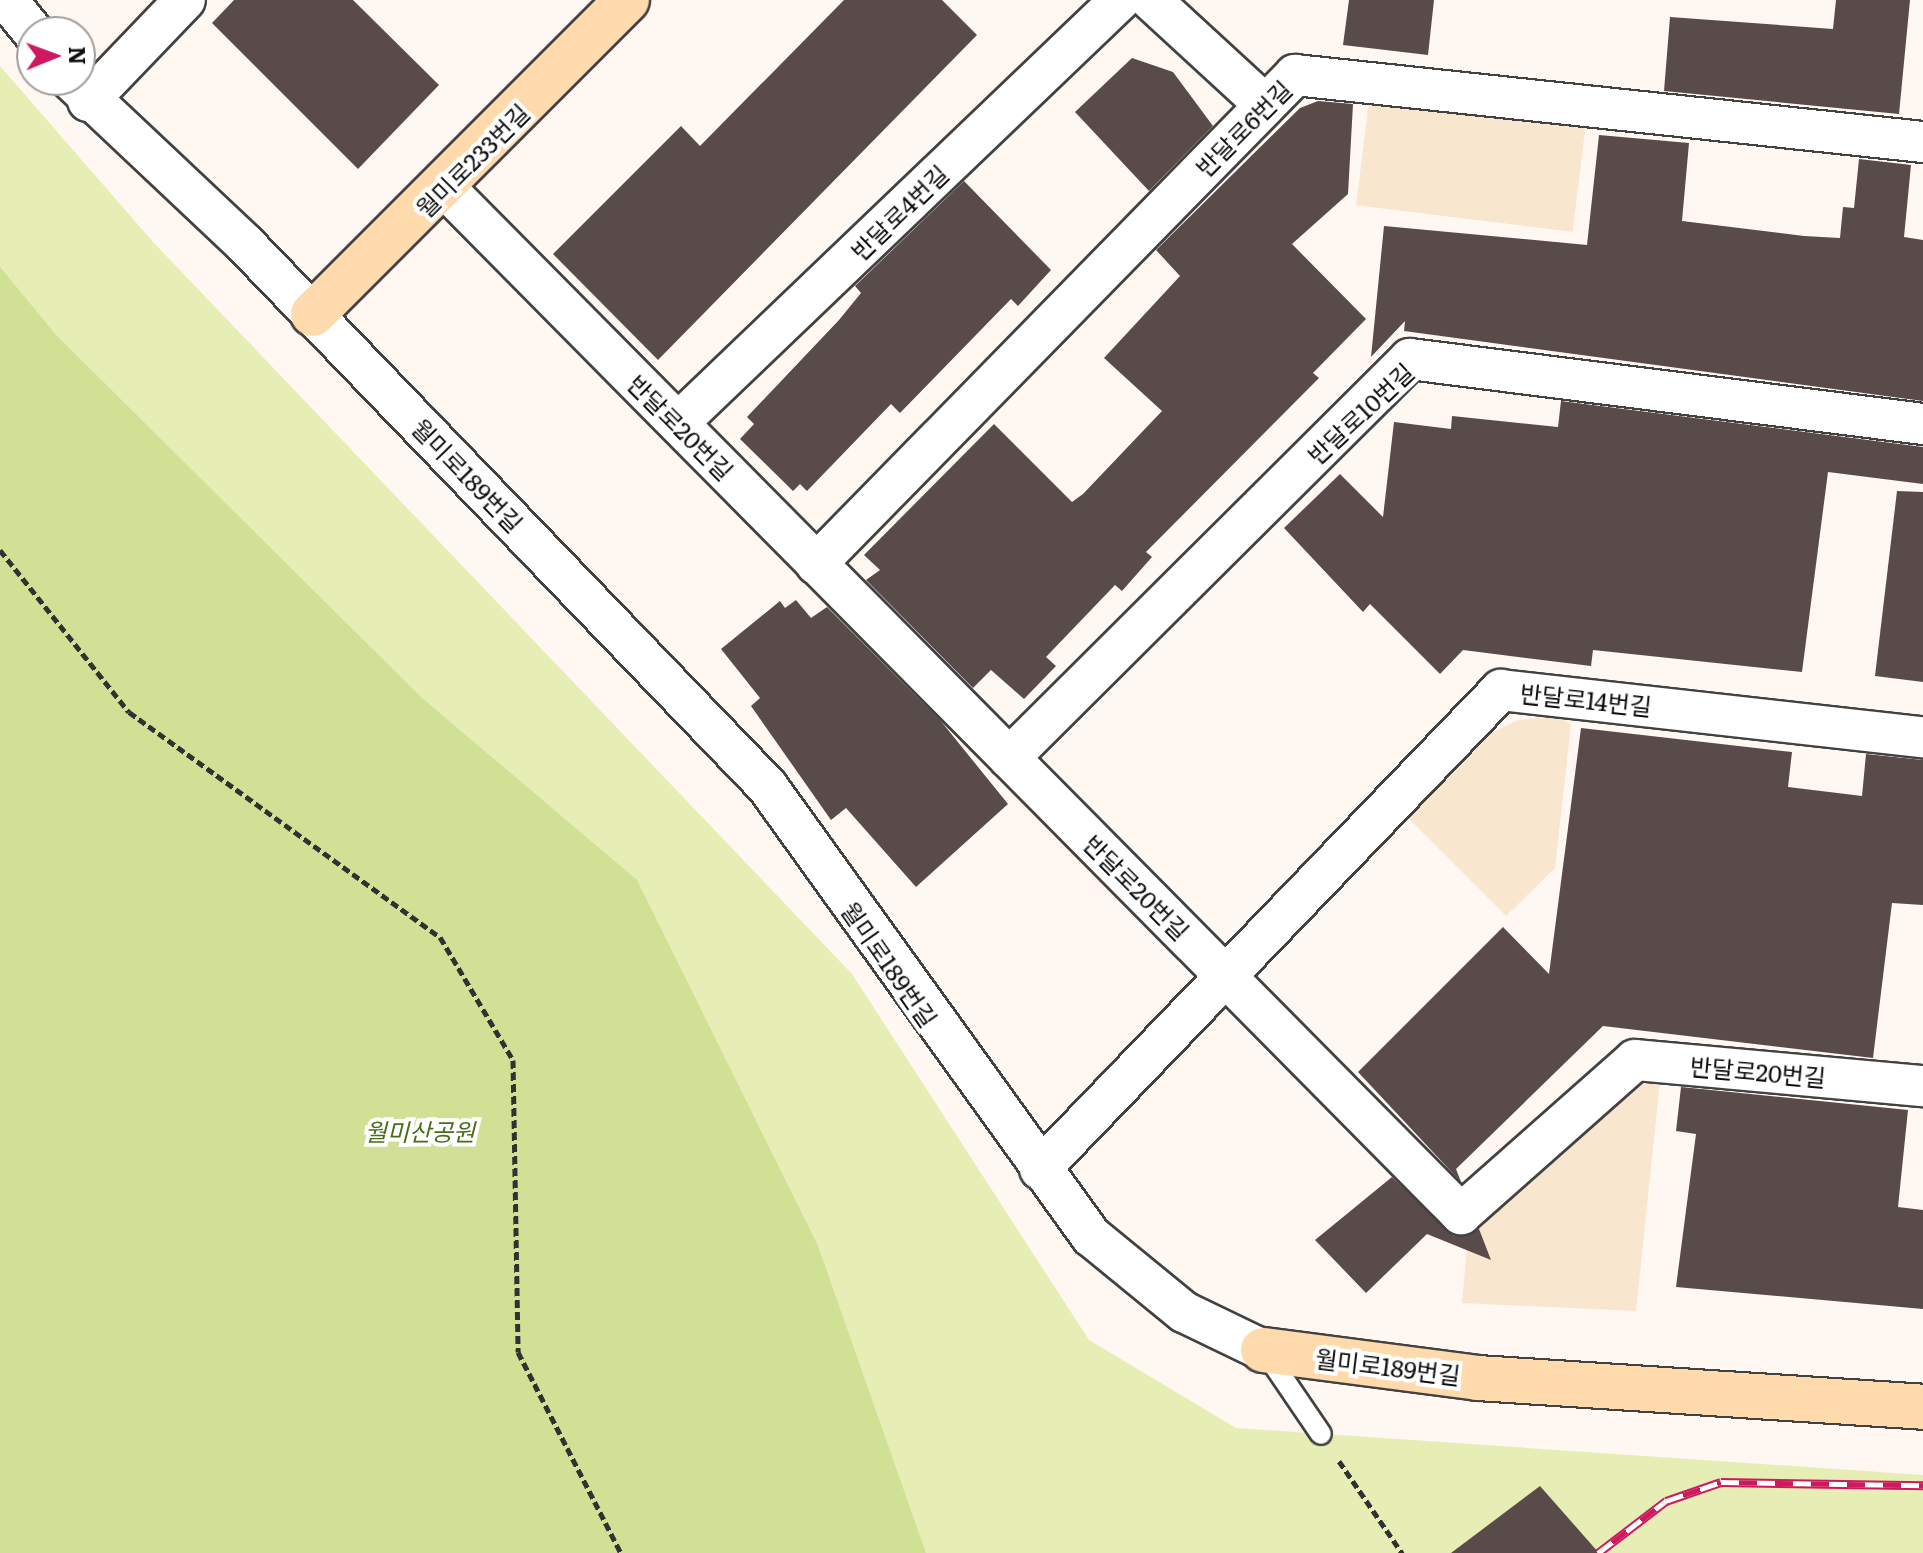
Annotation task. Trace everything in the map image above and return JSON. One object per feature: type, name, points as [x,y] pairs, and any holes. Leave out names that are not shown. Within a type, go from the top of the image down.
[{"type":"street","points":[[7,0],[20,16]]},
{"type":"street","points":[[96,76],[185,0]]},
{"type":"street","name":"월미로233번길","points":[[313,314],[446,189],[627,0]]},
{"type":"street","name":"반달로4번길","points":[[678,423],[1120,0]]},
{"type":"street","points":[[1151,0],[1265,105]]},
{"type":"street","name":"반달로6번길","points":[[816,564],[1295,75],[1923,142]]},
{"type":"street","name":"월미로189번길","points":[[86,96],[313,314],[767,786],[1091,1236],[1184,1312],[1263,1350],[1478,1378],[1923,1407]]},
{"type":"street","name":"반달로20번길","points":[[446,189],[1461,1214],[1635,1060],[1923,1086]]},
{"type":"street","name":"반달로10번길","points":[[1009,758],[1410,359],[1923,424]]},
{"type":"street","name":"반달로14번길","points":[[1224,974],[1501,690],[1923,737]]},
{"type":"street","points":[[1040,1169],[1224,974]]},
{"type":"lane","points":[[1263,1350],[1321,1434]]},
{"type":"path","points":[[0,550],[129,712],[440,937],[513,1060],[518,1352],[621,1553]]},
{"type":"path","points":[[1321,1434],[1402,1553]]},
{"type":"shaded area","points":[[1369,101],[1585,128],[1573,232],[1356,205]]},
{"type":"shaded area","points":[[1555,716],[1571,724],[1555,868],[1506,916],[1400,810],[1468,744],[1518,720]]},
{"type":"shaded area","points":[[1647,1080],[1660,1081],[1636,1311],[1462,1303],[1468,1236]]},
{"type":"green space","name":"월미산공원","points":[[0,66],[16,84],[16,96],[26,96],[153,242],[852,974],[1089,1340],[1236,1428],[1923,1475],[1923,1553],[0,1553]]},
{"type":"green space","name":"월미산공원","points":[[0,267],[57,336],[422,698],[637,880],[818,1246],[926,1553],[0,1553]]},
{"type":"building","points":[[234,0],[353,0],[439,85],[358,169],[212,23]]},
{"type":"building","points":[[844,0],[942,0],[977,35],[658,360],[553,254],[681,126],[700,146]]},
{"type":"building","points":[[1349,0],[1434,0],[1428,55],[1343,45]]},
{"type":"building","points":[[1836,0],[1910,0],[1899,114],[1664,91],[1670,17],[1833,29]]},
{"type":"building","points":[[1132,58],[1173,72],[1213,126],[1149,191],[1075,112]]},
{"type":"building","points":[[1318,101],[1353,104],[1348,194],[1292,244],[1366,319],[1313,373],[1319,378],[1146,552],[1152,557],[1122,591],[1115,585],[1046,657],[1056,666],[1024,699],[991,670],[973,688],[866,580],[880,570],[864,555],[994,424],[1072,502],[1083,494],[1162,411],[1104,358],[1180,276],[1156,250],[1300,108]]},
{"type":"building","points":[[1599,135],[1689,143],[1682,221],[1804,236],[1840,238],[1843,207],[1854,208],[1859,159],[1911,165],[1904,237],[1923,240],[1923,401],[1404,331],[1405,321],[1371,357],[1384,226],[1587,245]]},
{"type":"building","points":[[964,181],[1051,270],[1018,306],[1011,299],[900,413],[891,404],[807,491],[800,484],[793,491],[740,439],[754,424],[747,417],[839,320],[861,293],[855,286]]},
{"type":"building","points":[[1561,401],[1923,447],[1923,484],[1828,472],[1802,672],[1593,650],[1591,666],[1463,650],[1440,674],[1370,604],[1363,612],[1284,528],[1340,474],[1383,517],[1394,422],[1451,429],[1452,416],[1558,427]]},
{"type":"building","points":[[1897,491],[1923,492],[1923,682],[1875,676]]},
{"type":"building","points":[[796,600],[811,618],[827,607],[940,720],[1008,804],[916,887],[846,808],[831,820],[751,706],[760,698],[721,649],[780,601],[785,608]]},
{"type":"building","points":[[1581,728],[1792,752],[1788,787],[1862,796],[1866,754],[1923,760],[1923,905],[1892,903],[1873,1058],[1603,1026],[1456,1169],[1461,1182],[1358,1072],[1503,927],[1549,974]]},
{"type":"building","points":[[1681,1087],[1908,1110],[1898,1207],[1923,1210],[1923,1309],[1676,1287],[1696,1134],[1676,1131]]},
{"type":"building","points":[[1392,1177],[1454,1236],[1479,1229],[1491,1260],[1427,1234],[1366,1293],[1315,1240]]},
{"type":"building","points":[[1540,1486],[1599,1553],[1451,1553]]},
{"type":"railway","points":[[1598,1553],[1666,1501],[1721,1482],[1923,1485]]}]
